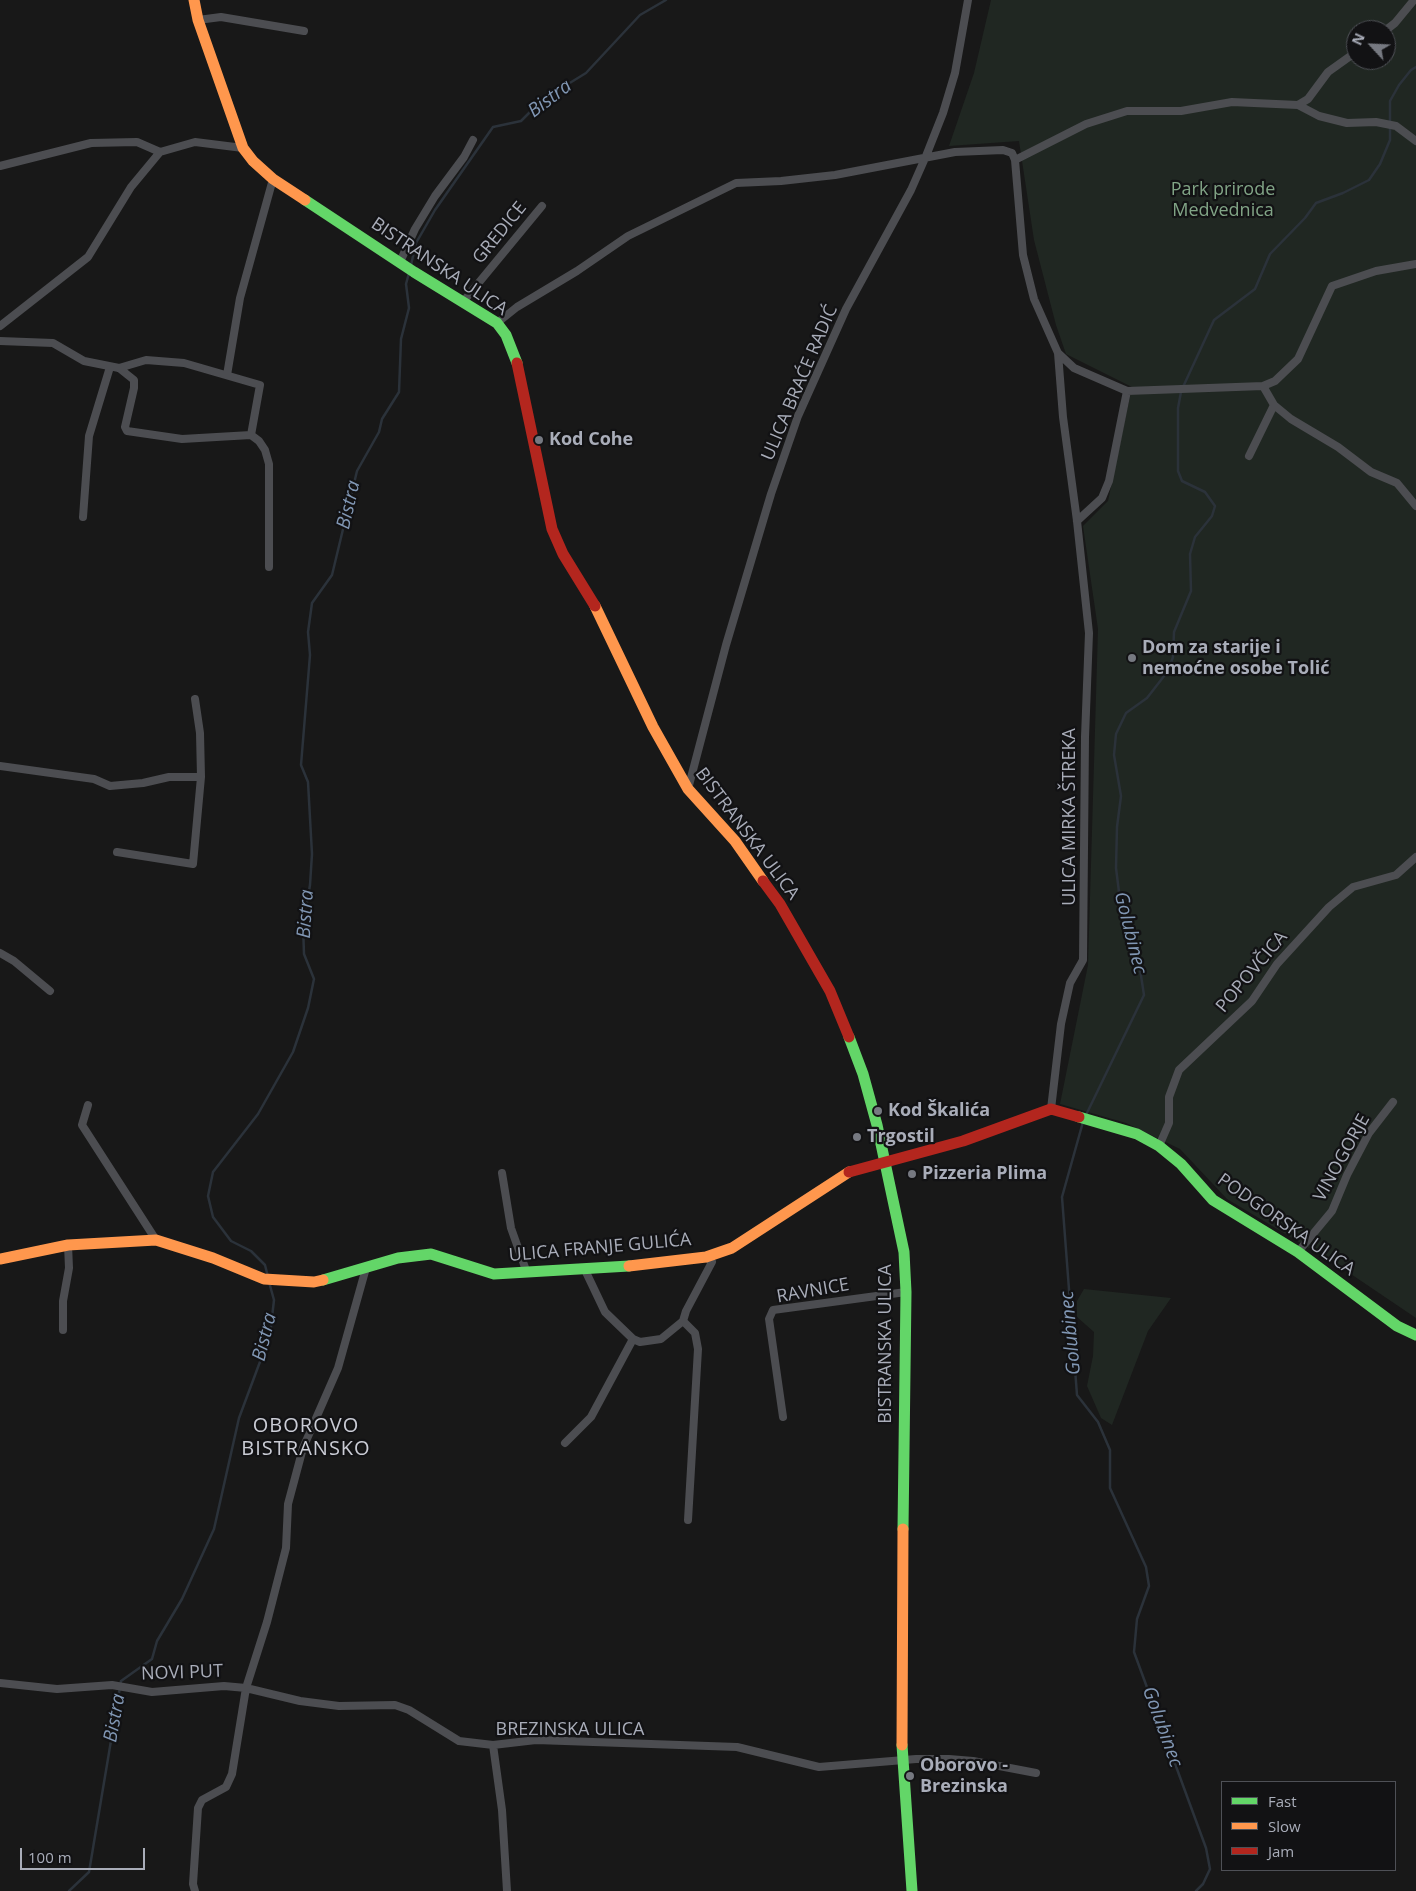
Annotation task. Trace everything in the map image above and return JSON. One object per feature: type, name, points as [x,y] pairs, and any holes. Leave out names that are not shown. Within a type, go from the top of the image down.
[{"type":"main road","name":"BISTRANSKA ULICA","points":[[194,0],[198,20],[243,148],[253,161],[273,179],[406,267],[497,323],[515,353],[552,529],[563,554],[603,620],[652,727],[688,789],[735,841],[780,904],[830,991],[863,1074],[885,1160],[904,1252],[906,1292],[902,1474],[904,1635],[902,1760],[912,1891]]},
{"type":"main road","name":"PODGORSKA ULICA","points":[[1051,1108],[1086,1117],[1137,1134],[1159,1146],[1182,1164],[1213,1200],[1298,1252],[1397,1326],[1416,1335]]},
{"type":"main road","points":[[885,1160],[963,1141],[1051,1108]]},
{"type":"main road","name":"ULICA FRANJE GULIĆA","points":[[0,1259],[68,1246],[156,1240],[213,1258],[264,1278],[282,1281],[314,1282],[398,1258],[431,1254],[494,1274],[585,1270],[706,1257],[732,1248],[844,1173],[885,1160]]},
{"type":"street","name":"ULICA BRAĆE RADIĆ","points":[[688,789],[728,636],[771,494],[798,416],[846,309],[911,190],[926,156],[943,113],[955,73],[968,0]]},
{"type":"street","points":[[1396,22],[1414,0]]},
{"type":"street","points":[[198,20],[221,17],[304,31]]},
{"type":"street","points":[[1298,105],[1308,98],[1328,72],[1346,59]]},
{"type":"street","points":[[1015,160],[1086,124],[1126,111],[1181,111],[1232,102],[1298,105],[1319,116],[1348,123],[1376,122],[1396,126],[1416,141]]},
{"type":"street","points":[[406,267],[430,204],[464,157],[473,140]]},
{"type":"street","points":[[0,166],[91,143],[136,142],[160,152]]},
{"type":"street","points":[[0,326],[88,258],[131,187],[160,152],[194,142],[243,148]]},
{"type":"street","points":[[497,323],[517,307],[577,272],[628,236],[736,182],[781,181],[834,175],[926,156],[1003,150],[1012,154],[1015,160],[1022,255],[1034,299],[1058,353],[1074,368],[1127,391],[1264,386],[1275,381],[1298,358],[1332,286],[1376,271],[1416,264]]},
{"type":"street","points":[[227,375],[240,298],[273,179]]},
{"type":"street","name":"GREDICE","points":[[462,303],[542,206]]},
{"type":"street","points":[[0,341],[53,344],[84,361],[114,367],[134,380],[134,388],[124,427],[127,431],[137,434],[182,439],[251,435]]},
{"type":"street","name":"ULICA MIRKA ŠTREKA","points":[[1051,1108],[1070,983],[1083,960],[1085,737],[1089,633],[1077,520],[1062,417],[1058,353]]},
{"type":"street","points":[[114,367],[146,360],[184,363],[260,385],[251,435]]},
{"type":"street","points":[[83,516],[89,436],[114,367]]},
{"type":"street","points":[[1264,386],[1274,405],[1291,419],[1338,448],[1371,472],[1397,483],[1416,506]]},
{"type":"street","points":[[1077,520],[1102,498],[1109,481],[1127,391]]},
{"type":"street","points":[[1249,456],[1274,405]]},
{"type":"street","points":[[251,435],[265,450],[269,464],[269,567]]},
{"type":"street","points":[[117,852],[193,864],[201,777],[200,733],[195,699]]},
{"type":"street","points":[[0,766],[94,779],[110,786],[143,783],[169,777],[201,777]]},
{"type":"street","name":"POPOVČICA","points":[[1159,1146],[1169,1123],[1169,1098],[1179,1070],[1252,1001],[1277,964],[1329,907],[1353,887],[1396,875],[1416,856]]},
{"type":"street","points":[[0,953],[14,961],[50,991]]},
{"type":"street","name":"VINOGORJE","points":[[1298,1252],[1332,1211],[1368,1133],[1393,1102]]},
{"type":"street","points":[[88,1104],[82,1124],[156,1240]]},
{"type":"street","points":[[502,1172],[511,1228],[527,1273]]},
{"type":"street","points":[[62,1330],[63,1301],[69,1268],[68,1246]]},
{"type":"street","points":[[585,1270],[605,1312],[633,1339],[640,1342],[661,1339],[683,1321],[686,1311],[712,1262],[706,1257]]},
{"type":"street","points":[[195,1891],[193,1884],[198,1808],[202,1800],[226,1787],[232,1774],[246,1688],[267,1622],[286,1548],[288,1504],[303,1448],[338,1368],[366,1268]]},
{"type":"street","name":"RAVNICE","points":[[783,1417],[769,1318],[773,1310],[906,1292]]},
{"type":"street","points":[[683,1321],[695,1333],[698,1349],[688,1520]]},
{"type":"street","points":[[565,1442],[592,1417],[633,1339]]},
{"type":"street","name":"NOVI PUT","points":[[0,1683],[57,1689],[112,1685],[152,1692],[224,1686],[246,1688]]},
{"type":"street","name":"BREZINSKA ULICA","points":[[246,1688],[300,1701],[340,1706],[395,1705],[409,1710],[459,1741],[493,1745],[536,1740],[737,1747],[819,1766],[902,1760]]},
{"type":"street","points":[[493,1745],[502,1810],[507,1891]]},
{"type":"street","points":[[902,1760],[973,1761],[1036,1773]]},
{"type":"green space","name":"Park prirode Medvednica","points":[[991,0],[1416,0],[1416,1318],[1339,1266],[1227,1199],[1180,1149],[1126,1123],[1060,1104],[1088,965],[1098,629],[1083,526],[1108,501],[1132,387],[1066,354],[1056,325],[1034,240],[1019,141],[949,146],[974,73]]},
{"type":"green space","points":[[1084,1289],[1171,1298],[1148,1331],[1112,1425],[1101,1418],[1087,1386],[1093,1356],[1094,1332],[1077,1317],[1077,1301]]},
{"type":"waterway","name":"Bistra","points":[[411,265],[416,243],[435,210],[493,127],[521,121],[542,100],[586,73],[640,15],[666,0]]},
{"type":"waterway","name":"Golubinec","points":[[1183,387],[1214,320],[1255,289],[1270,254],[1305,218],[1316,203],[1343,193],[1369,180],[1380,164],[1390,140],[1390,101],[1399,85],[1411,70],[1416,67]]},
{"type":"waterway","name":"Bistra","points":[[268,1277],[265,1265],[251,1251],[231,1241],[213,1217],[208,1196],[213,1172],[258,1114],[293,1052],[308,1008],[314,979],[304,954],[303,925],[310,885],[312,854],[308,782],[301,765],[310,655],[308,632],[312,603],[332,575],[357,471],[379,432],[382,419],[399,392],[401,339],[409,308],[406,284],[409,273]]},
{"type":"waterway","name":"Golubinec","points":[[1086,1115],[1144,995],[1137,950],[1121,908],[1116,868],[1117,827],[1121,796],[1114,755],[1116,734],[1126,713],[1147,698],[1168,671],[1173,657],[1174,632],[1191,591],[1190,554],[1195,537],[1212,516],[1215,506],[1205,492],[1182,481],[1178,471],[1178,408],[1181,392]]},
{"type":"waterway","name":"Golubinec","points":[[1083,1122],[1062,1197],[1077,1395],[1098,1422],[1110,1450],[1110,1488],[1146,1567],[1149,1586],[1137,1619],[1134,1652],[1206,1848],[1210,1869],[1203,1884],[1196,1891]]},
{"type":"waterway","name":"Bistra","points":[[69,1891],[89,1872],[121,1681],[152,1659],[157,1641],[182,1599],[214,1529],[239,1418],[270,1335],[274,1300],[269,1282]]},
{"type":"traffic: fast","points":[[305,200],[414,272],[497,323],[506,335],[517,363]]},
{"type":"traffic: fast","points":[[849,1037],[863,1074],[877,1125],[904,1252],[906,1292],[903,1529]]},
{"type":"traffic: fast","points":[[1079,1117],[1137,1134],[1159,1146],[1181,1164],[1213,1200],[1298,1252],[1397,1326],[1416,1335]]},
{"type":"traffic: fast","points":[[323,1280],[398,1258],[431,1254],[494,1274],[629,1266]]},
{"type":"traffic: fast","points":[[902,1745],[912,1891]]},
{"type":"traffic: slow","points":[[194,0],[198,20],[243,148],[253,161],[273,179],[305,200]]},
{"type":"traffic: slow","points":[[595,606],[653,727],[688,789],[735,841],[763,881]]},
{"type":"traffic: slow","points":[[629,1266],[706,1257],[732,1248],[849,1172]]},
{"type":"traffic: slow","points":[[0,1259],[68,1245],[156,1240],[213,1258],[264,1279],[314,1282],[323,1280]]},
{"type":"traffic: slow","points":[[902,1745],[903,1529]]},
{"type":"traffic: jam","points":[[517,363],[552,529],[563,554],[595,606]]},
{"type":"traffic: jam","points":[[763,881],[780,904],[830,991],[849,1037]]},
{"type":"traffic: jam","points":[[849,1172],[963,1141],[1051,1109],[1079,1117]]},
{"type":"place","name":"Kod Cohe","points":[[539,440]]},
{"type":"place","name":"Dom za starije i nemoćne osobe Tolić","points":[[1132,658]]},
{"type":"place","name":"Kod Škalića","points":[[878,1111]]},
{"type":"place","name":"Trgostil","points":[[857,1137]]},
{"type":"place","name":"Pizzeria Plima","points":[[912,1174]]},
{"type":"place","name":"Oborovo - Brezinska","points":[[910,1776]]},
{"type":"district","name":"OBOROVO BISTRANSKO","points":[[306,1438]]}]
